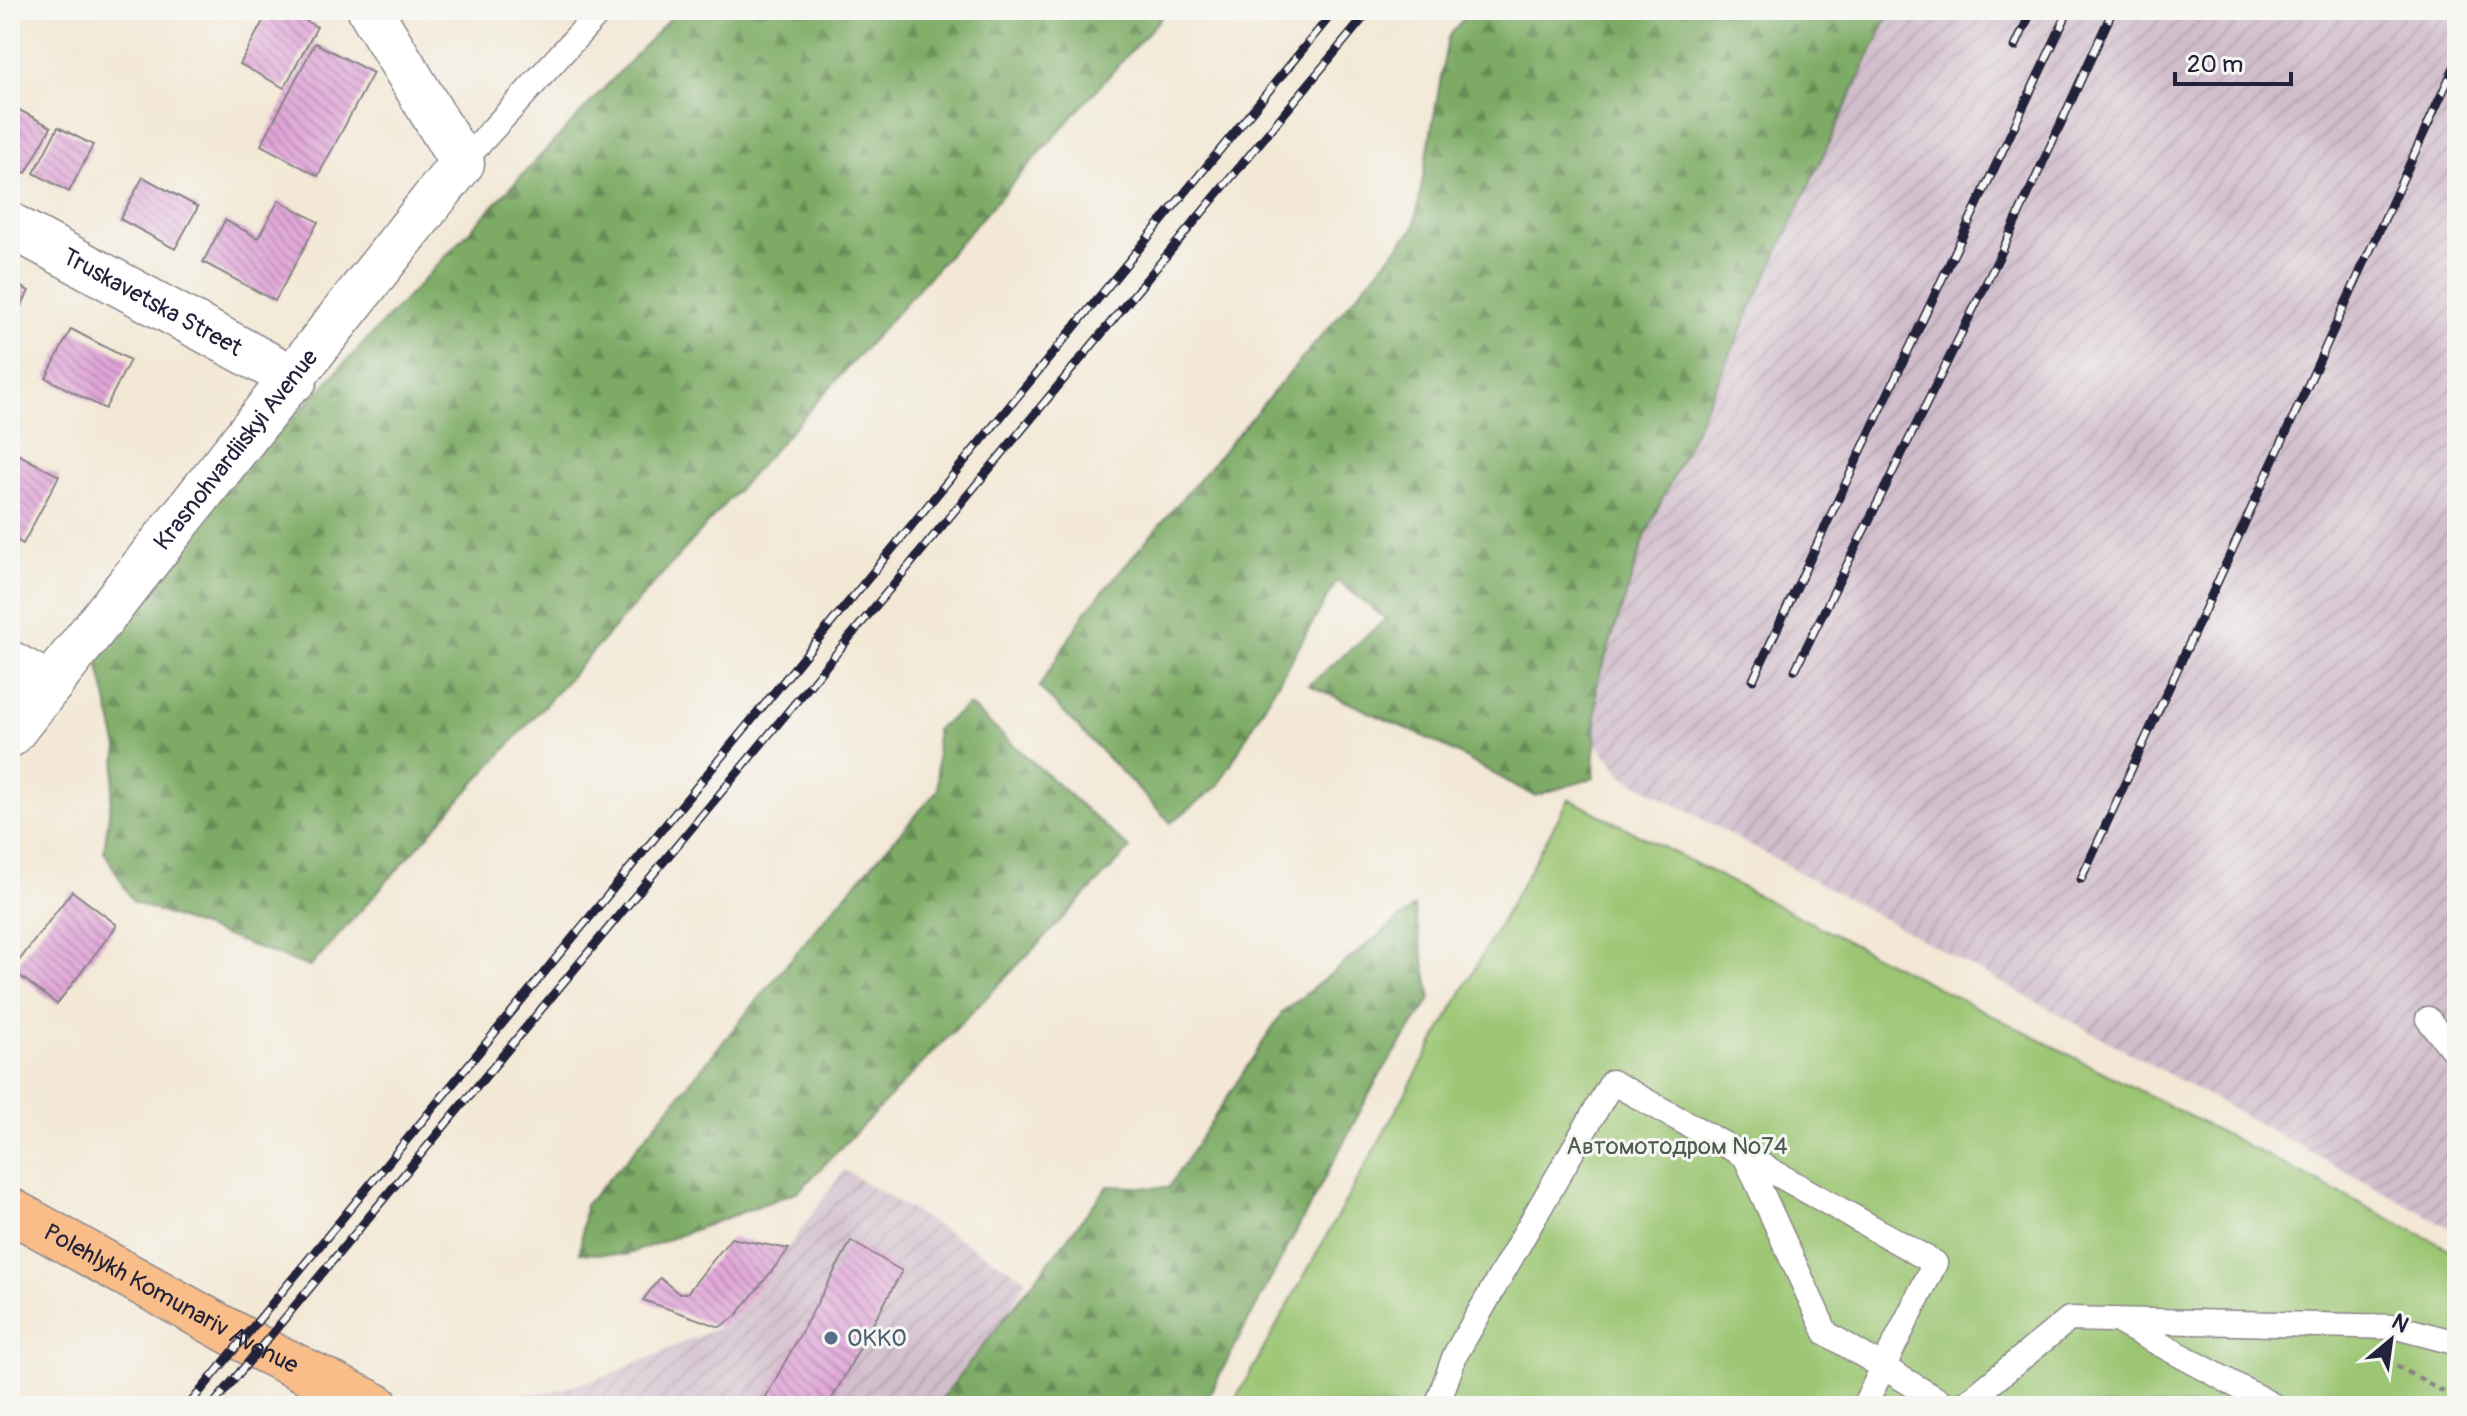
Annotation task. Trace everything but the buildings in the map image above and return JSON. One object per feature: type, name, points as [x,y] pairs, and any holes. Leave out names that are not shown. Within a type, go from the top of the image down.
[{"type":"main road","name":"Polehlykh Komunariv Avenue","points":[[10,1210],[259,1348],[377,1406]]},
{"type":"street","points":[[370,10],[462,163]]},
{"type":"street","name":"Krasnohvardiiskyi Avenue","points":[[10,735],[295,379],[462,163]]},
{"type":"street","name":"Truskavetska Street","points":[[10,225],[295,379]]},
{"type":"street","points":[[10,663],[50,685]]},
{"type":"lane","points":[[462,163],[601,10]]},
{"type":"lane","points":[[2428,1019],[2457,1055]]},
{"type":"lane","points":[[1437,1406],[1455,1355],[1612,1082],[1935,1263],[1864,1406]]},
{"type":"lane","points":[[1745,1156],[1826,1333],[1948,1406]]},
{"type":"lane","points":[[1963,1406],[2069,1319],[2396,1327],[2457,1343]]},
{"type":"lane","points":[[2115,1320],[2274,1406]]},
{"type":"path","points":[[2326,1326],[2457,1399]]},
{"type":"shaded area","points":[[1823,10],[2457,10],[2457,1232],[1625,777],[1575,718]]},
{"type":"shaded area","points":[[844,1170],[1026,1279],[977,1373],[966,1406],[514,1406],[504,1395],[550,1392],[606,1376],[720,1327],[749,1301]]},
{"type":"green space","points":[[678,10],[1168,10],[310,967],[133,902],[104,851],[118,748],[91,632]]},
{"type":"green space","points":[[1470,10],[1891,10],[1646,534],[1597,683],[1594,778],[1534,796],[1436,742],[1309,685],[1386,619],[1337,581],[1218,786],[1171,823],[1039,687],[1086,611],[1414,228],[1448,38]]},
{"type":"green space","points":[[969,705],[1130,849],[799,1191],[626,1255],[580,1253],[585,1205],[627,1159],[824,919],[938,790],[936,729]]},
{"type":"green space","name":"Автомотодром №74","points":[[1569,799],[2457,1253],[2457,1406],[1232,1406]]},
{"type":"green space","points":[[1414,907],[1431,999],[1378,1078],[1203,1406],[936,1406],[1108,1186],[1168,1188],[1282,1013]]},
{"type":"railway","points":[[188,1406],[1335,10]]},
{"type":"railway","points":[[212,1406],[1370,10]]},
{"type":"railway","points":[[2015,47],[2032,10]]},
{"type":"railway","points":[[1753,680],[2069,10]]},
{"type":"railway","points":[[1795,670],[2003,249],[2113,10]]},
{"type":"railway","points":[[2081,879],[2457,61]]},
{"type":"place","name":"OKKO","points":[[831,1338]]}]
